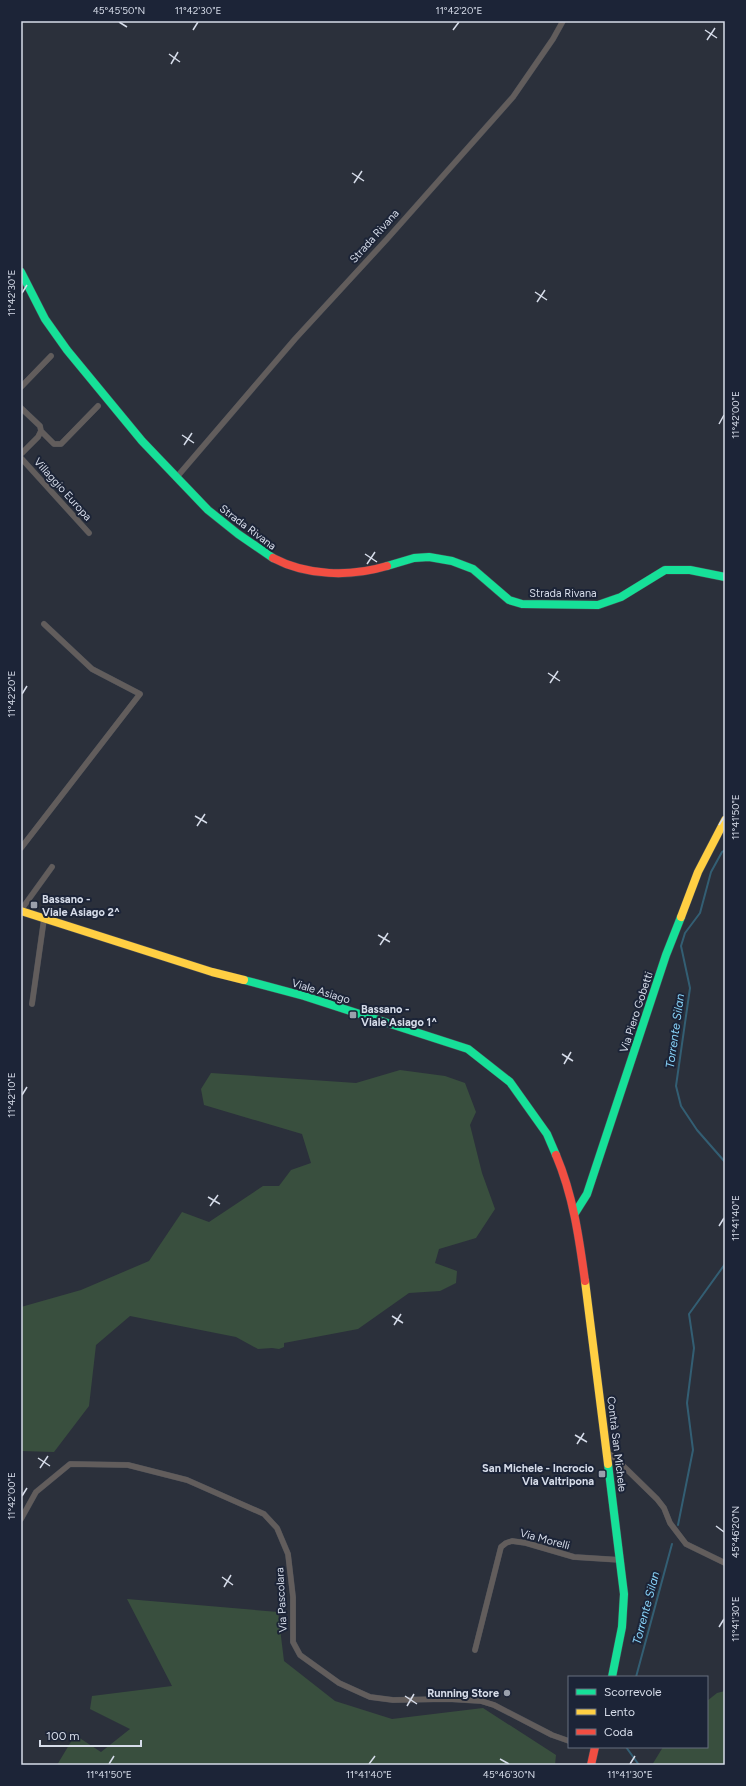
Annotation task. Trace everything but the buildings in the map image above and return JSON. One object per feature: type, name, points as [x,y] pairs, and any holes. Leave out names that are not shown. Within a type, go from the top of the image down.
[{"type":"street","name":"Strada Rivana","points":[[176,478],[295,339],[387,239],[513,97],[553,39],[563,21]]},
{"type":"street","name":"Strada Rivana","points":[[21,272],[45,319],[82,370],[176,478],[208,510],[261,552],[274,560],[305,570],[328,574],[354,574],[414,558],[429,557],[452,561],[473,569],[509,600],[522,604],[598,605],[610,602],[665,570],[690,570],[725,577]]},
{"type":"street","points":[[21,387],[51,356]]},
{"type":"street","points":[[21,408],[40,426],[41,431],[54,444],[61,444],[98,406]]},
{"type":"street","name":"Villaggio Europa","points":[[21,454],[38,437],[41,431]]},
{"type":"street","name":"Villaggio Europa","points":[[21,458],[90,534]]},
{"type":"street","points":[[22,848],[140,694],[92,669],[44,624]]},
{"type":"street","name":"Via Piero Gobetti","points":[[575,1213],[587,1194],[666,955],[685,905],[698,872],[725,820]]},
{"type":"street","name":"Viale Asiago","points":[[52,867],[21,911],[212,972],[304,996],[468,1050],[510,1082],[547,1134],[563,1172],[575,1213]]},
{"type":"street","points":[[32,1004],[44,919]]},
{"type":"street","name":"Contrà San Michele","points":[[575,1213],[621,1560],[624,1594],[622,1626],[612,1676]]},
{"type":"street","points":[[607,1453],[614,1457],[657,1499],[664,1508],[670,1523],[686,1544],[725,1563]]},
{"type":"street","name":"Via Pascolara","points":[[21,1519],[36,1492],[70,1464],[128,1465],[187,1480],[264,1514],[276,1528],[288,1554],[293,1597],[292,1642],[300,1655],[339,1683],[370,1697],[393,1700],[448,1699],[481,1701],[494,1705],[552,1735],[568,1741]]},
{"type":"street","name":"Via Morelli","points":[[475,1650],[501,1547],[506,1543],[512,1541],[526,1543],[574,1557],[621,1560]]},
{"type":"street","points":[[591,1765],[595,1748]]},
{"type":"green space","points":[[400,1070],[445,1076],[465,1083],[476,1112],[470,1125],[482,1173],[495,1209],[476,1238],[439,1249],[435,1263],[457,1271],[456,1283],[440,1291],[409,1293],[358,1329],[284,1343],[284,1347],[279,1349],[258,1349],[236,1337],[130,1316],[96,1345],[89,1406],[54,1452],[21,1451],[21,1307],[81,1290],[149,1261],[182,1212],[209,1222],[263,1186],[279,1186],[291,1170],[311,1163],[302,1134],[204,1105],[201,1089],[211,1073],[356,1083]]},
{"type":"green space","points":[[127,1599],[278,1612],[284,1661],[335,1701],[392,1719],[483,1708],[556,1755],[555,1765],[57,1765],[75,1735],[101,1752],[130,1729],[90,1709],[92,1696],[172,1686]]},
{"type":"green space","points":[[725,1691],[725,1765],[652,1765],[662,1748],[708,1748],[708,1700],[717,1693]]},
{"type":"waterway","name":"Torrente Silan","points":[[725,850],[722,852],[711,872],[700,913],[685,933],[681,946],[690,988],[676,1086],[681,1106],[697,1130],[725,1162]]},
{"type":"waterway","name":"Torrente Silan","points":[[678,1525],[693,1450],[687,1403],[694,1348],[689,1314],[725,1264]]},
{"type":"waterway","name":"Torrente Silan","points":[[636,1676],[672,1544]]},
{"type":"waterway","name":"Torrente Silan","points":[[627,1748],[639,1765]]},
{"type":"traffic: fast","points":[[21,272],[45,319],[67,350],[142,441],[208,510],[238,534],[273,558]]},
{"type":"traffic: fast","points":[[387,566],[414,558],[429,557],[452,561],[473,569],[509,600],[522,604],[598,605],[621,597],[665,570],[690,570],[725,577]]},
{"type":"traffic: fast","points":[[575,1213],[587,1194],[666,955],[681,917]]},
{"type":"traffic: fast","points":[[244,980],[304,996],[468,1049],[510,1082],[547,1134],[556,1155]]},
{"type":"traffic: fast","points":[[608,1464],[624,1594],[622,1627],[612,1676]]},
{"type":"traffic: slow","points":[[681,917],[698,872],[725,820]]},
{"type":"traffic: slow","points":[[21,911],[212,972],[244,980]]},
{"type":"traffic: slow","points":[[585,1281],[608,1464]]},
{"type":"traffic: jam","points":[[273,558],[300,568],[329,573],[358,572],[387,566]]},
{"type":"traffic: jam","points":[[556,1155],[571,1201],[578,1232],[585,1281]]},
{"type":"traffic: jam","points":[[591,1765],[595,1748]]},
{"type":"place","name":"Bassano - Viale Asiago 2^","points":[[34,905]]},
{"type":"place","name":"Bassano - Viale Asiago 1^","points":[[353,1015]]},
{"type":"place","name":"San Michele - Incrocio Via Valtripona","points":[[602,1474]]},
{"type":"place","name":"Running Store","points":[[507,1693]]}]
